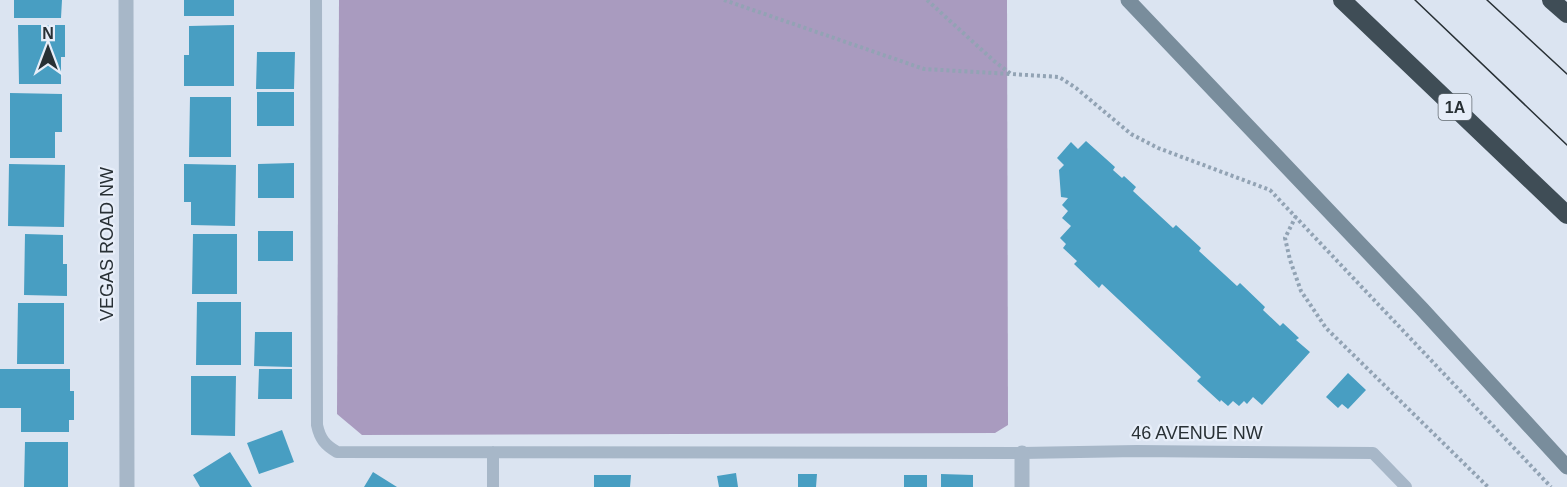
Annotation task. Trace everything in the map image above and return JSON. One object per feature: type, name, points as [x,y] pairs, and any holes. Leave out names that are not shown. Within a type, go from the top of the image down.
[{"type":"highway","name":"1A","points":[[1342,0],[1567,215]]},
{"type":"highway","points":[[1551,0],[1567,14]]},
{"type":"street","name":"VEGAS ROAD NW","points":[[126,0],[127,487]]},
{"type":"street","points":[[1128,0],[1422,309],[1567,467]]},
{"type":"street","points":[[1022,453],[1022,487]]},
{"type":"lane","name":"46 AVENUE NW","points":[[316,0],[317,425],[320,437],[326,445],[337,452],[1373,453],[1406,487]]},
{"type":"lane","points":[[493,452],[493,487]]},
{"type":"path","points":[[724,0],[924,69],[1059,77],[1076,88],[1131,134],[1158,148],[1270,190],[1551,487]]},
{"type":"path","points":[[927,0],[1011,74]]},
{"type":"path","points":[[1296,216],[1286,238],[1290,260],[1301,291],[1326,328],[1488,487]]},
{"type":"shaded area","points":[[339,0],[1007,0],[1008,425],[995,433],[362,435],[337,414]]},
{"type":"building","points":[[14,0],[62,0],[61,18],[14,18]]},
{"type":"building","points":[[184,0],[234,0],[234,16],[184,16]]},
{"type":"building","points":[[18,25],[65,25],[65,57],[61,57],[61,84],[19,84]]},
{"type":"building","points":[[234,25],[234,86],[184,86],[184,55],[189,55],[189,26]]},
{"type":"building","points":[[257,52],[295,52],[294,89],[256,89]]},
{"type":"building","points":[[257,92],[294,92],[294,126],[257,126]]},
{"type":"building","points":[[10,93],[62,94],[62,132],[55,132],[55,158],[10,158]]},
{"type":"building","points":[[190,97],[231,97],[231,157],[189,157]]},
{"type":"building","points":[[1086,141],[1115,167],[1113,170],[1136,187],[1133,191],[1173,228],[1176,225],[1201,248],[1199,251],[1237,286],[1240,283],[1265,307],[1263,310],[1280,326],[1283,323],[1299,338],[1296,340],[1310,352],[1262,405],[1253,397],[1247,404],[1244,401],[1239,406],[1233,401],[1228,406],[1221,400],[1220,402],[1197,381],[1201,377],[1102,284],[1099,288],[1074,264],[1077,261],[1063,248],[1066,244],[1060,238],[1071,226],[1062,218],[1068,211],[1062,205],[1068,198],[1061,197],[1059,170],[1064,165],[1057,158],[1071,142],[1078,149]]},
{"type":"building","points":[[294,163],[294,198],[258,198],[258,164]]},
{"type":"building","points":[[9,164],[65,165],[64,227],[8,226]]},
{"type":"building","points":[[184,164],[236,165],[235,226],[191,225],[191,202],[184,202]]},
{"type":"building","points":[[258,231],[293,231],[293,261],[258,261]]},
{"type":"building","points":[[25,234],[63,235],[63,264],[67,264],[67,296],[24,295]]},
{"type":"building","points":[[193,234],[237,234],[237,294],[192,294]]},
{"type":"building","points":[[197,302],[241,302],[241,365],[196,365]]},
{"type":"building","points":[[18,303],[64,303],[64,364],[17,364]]},
{"type":"building","points":[[255,332],[292,332],[292,367],[254,366]]},
{"type":"building","points":[[0,369],[70,369],[70,391],[74,391],[74,420],[69,420],[69,432],[21,432],[21,408],[0,408]]},
{"type":"building","points":[[259,369],[292,369],[292,399],[258,399]]},
{"type":"building","points":[[1348,373],[1366,390],[1348,409],[1342,404],[1338,408],[1326,397]]},
{"type":"building","points":[[191,376],[236,376],[235,436],[191,435]]},
{"type":"building","points":[[282,430],[294,462],[259,474],[247,443]]},
{"type":"building","points":[[25,442],[68,442],[68,487],[24,487]]},
{"type":"building","points":[[230,452],[252,487],[200,487],[193,475]]},
{"type":"building","points":[[373,472],[397,487],[364,487]]},
{"type":"building","points":[[736,473],[738,487],[719,487],[717,476]]},
{"type":"building","points":[[798,474],[817,474],[816,487],[798,487]]},
{"type":"building","points":[[941,474],[973,475],[973,487],[941,487]]},
{"type":"building","points":[[594,475],[631,475],[630,487],[594,487]]},
{"type":"building","points":[[904,475],[927,475],[927,487],[904,487]]},
{"type":"tram line","points":[[1415,0],[1567,145]]},
{"type":"tram line","points":[[1487,0],[1567,74]]}]
